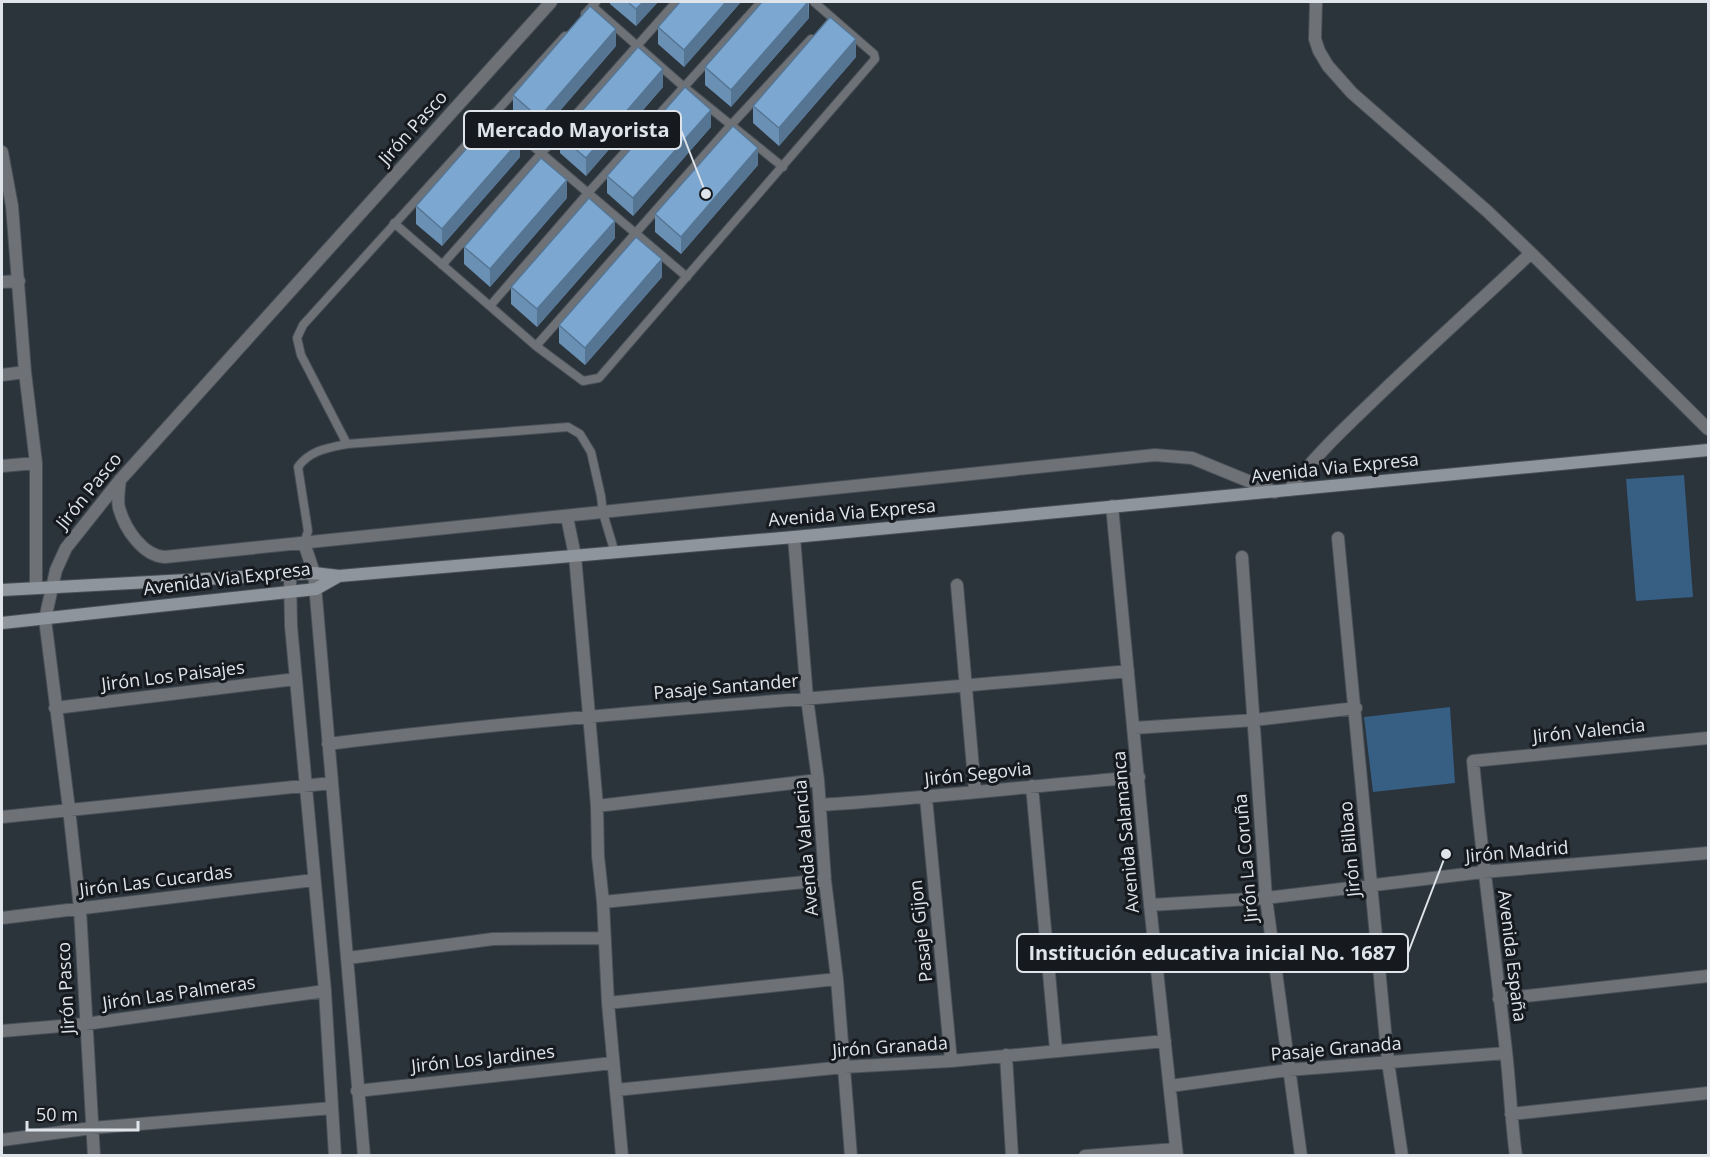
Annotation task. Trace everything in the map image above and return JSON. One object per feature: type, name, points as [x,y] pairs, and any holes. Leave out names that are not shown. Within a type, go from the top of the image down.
[{"type":"main road","name":"Avenida Via Expresa","points":[[2,623],[316,589],[339,576],[794,537],[1708,450]]},
{"type":"main road","points":[[2,590],[314,573],[339,576]]},
{"type":"street","name":"Jirón Pasco","points":[[94,1155],[80,909],[45,619],[56,570],[66,548],[120,480],[551,2]]},
{"type":"street","points":[[1316,2],[1315,39],[1319,51],[1328,66],[1352,93],[1487,211],[1708,429]]},
{"type":"street","points":[[2,152],[7,206],[19,281],[36,463],[36,587]]},
{"type":"street","points":[[1289,490],[1310,464],[1344,429],[1531,253]]},
{"type":"street","points":[[2,282],[19,281]]},
{"type":"street","points":[[2,375],[26,372]]},
{"type":"street","points":[[120,480],[119,507],[140,545],[156,557],[177,557],[1155,455],[1192,458],[1275,492]]},
{"type":"street","points":[[2,466],[36,463]]},
{"type":"street","name":"Avenida Salamanca","points":[[1112,506],[1176,1152]]},
{"type":"street","points":[[567,517],[575,556],[597,806],[598,856],[603,902],[612,1063],[622,1155]]},
{"type":"street","name":"Avenda Valencia","points":[[794,537],[807,698],[818,780],[825,880],[837,979],[851,1155]]},
{"type":"street","name":"Jirón Bilbao","points":[[1338,538],[1388,1062],[1402,1155]]},
{"type":"street","points":[[304,543],[314,573],[316,589],[364,1155]]},
{"type":"street","name":"Jirón La Coruña","points":[[1242,556],[1266,898],[1301,1155]]},
{"type":"street","points":[[290,576],[291,626],[325,991],[335,1155]]},
{"type":"street","points":[[957,585],[975,791]]},
{"type":"street","name":"Pasaje Santander","points":[[328,744],[471,727],[807,698],[966,687],[1128,671]]},
{"type":"street","name":"Jirón Los Paisajes","points":[[55,708],[296,679]]},
{"type":"street","points":[[1134,728],[1254,720],[1356,708]]},
{"type":"street","name":"Jirón Valencia","points":[[1473,761],[1708,738]]},
{"type":"street","name":"Avenida España","points":[[1473,761],[1483,872],[1506,1053],[1516,1155]]},
{"type":"street","name":"Jirón Segovia","points":[[820,805],[926,798],[975,791],[1139,777]]},
{"type":"street","points":[[597,806],[818,780]]},
{"type":"street","points":[[2,817],[332,783]]},
{"type":"street","points":[[1032,786],[1056,1050]]},
{"type":"street","name":"Pasaje Gijon","points":[[926,798],[951,1061]]},
{"type":"street","name":"Jirón Madrid","points":[[1150,905],[1266,898],[1483,872],[1708,853]]},
{"type":"street","name":"Jirón Las Cucardas","points":[[2,918],[315,880]]},
{"type":"street","points":[[603,902],[825,880]]},
{"type":"street","points":[[348,958],[493,939],[604,938]]},
{"type":"street","points":[[1499,999],[1708,976]]},
{"type":"street","points":[[608,1003],[837,979]]},
{"type":"street","name":"Jirón Las Palmeras","points":[[2,1031],[85,1024],[325,991]]},
{"type":"street","name":"Jirón Granada","points":[[616,1090],[844,1067],[951,1061],[1166,1041]]},
{"type":"street","name":"Pasaje Granada","points":[[1170,1086],[1288,1070],[1506,1053]]},
{"type":"street","points":[[1006,1055],[1012,1155]]},
{"type":"street","name":"Jirón Los Jardines","points":[[357,1091],[612,1063]]},
{"type":"street","points":[[1511,1114],[1708,1093]]},
{"type":"street","points":[[2,1140],[92,1128],[332,1108]]},
{"type":"street","points":[[1085,1155],[1176,1152]]},
{"type":"lane","points":[[442,265],[676,2]]},
{"type":"lane","points":[[490,306],[586,194],[761,2]]},
{"type":"lane","points":[[394,223],[536,346],[583,381],[599,378],[875,59],[874,54],[833,16],[814,2]]},
{"type":"lane","points":[[577,22],[594,4],[684,87],[783,167]]},
{"type":"lane","points":[[825,25],[833,16]]},
{"type":"lane","points":[[347,444],[301,355],[297,338],[303,325],[570,31]]},
{"type":"lane","points":[[536,346],[730,125],[817,33]]},
{"type":"lane","points":[[494,113],[586,194],[687,277]]},
{"type":"lane","points":[[304,543],[308,531],[298,467],[305,457],[322,449],[347,444],[568,427],[580,434],[591,452],[602,496],[603,513],[615,553]]},
{"type":"shaded area","points":[[1684,475],[1693,597],[1636,601],[1626,479]]},
{"type":"shaded area","points":[[1450,707],[1455,783],[1373,792],[1364,717]]},
{"type":"building","points":[[628,2],[643,2],[636,9]]},
{"type":"building","points":[[680,2],[726,2],[684,50],[658,27]]},
{"type":"building","points":[[762,2],[808,2],[731,90],[705,67]]},
{"type":"building","points":[[590,6],[616,29],[539,118],[513,95]]},
{"type":"building","points":[[830,17],[856,39],[779,128],[753,106]]},
{"type":"building","points":[[638,47],[663,69],[586,158],[560,136]]},
{"type":"building","points":[[685,87],[711,110],[633,198],[607,176]]},
{"type":"building","points":[[494,117],[520,140],[442,229],[416,206]]},
{"type":"building","points":[[733,126],[758,148],[681,237],[655,214]]},
{"type":"building","points":[[541,158],[567,180],[490,269],[464,247]]},
{"type":"building","points":[[589,198],[615,221],[537,309],[511,287]]},
{"type":"building","points":[[636,237],[662,259],[585,348],[559,325]]},
{"type":"place","name":"Mercado Mayorista","points":[[706,194]]},
{"type":"place","name":"Institución educativa inicial No. 1687","points":[[1446,854]]}]
